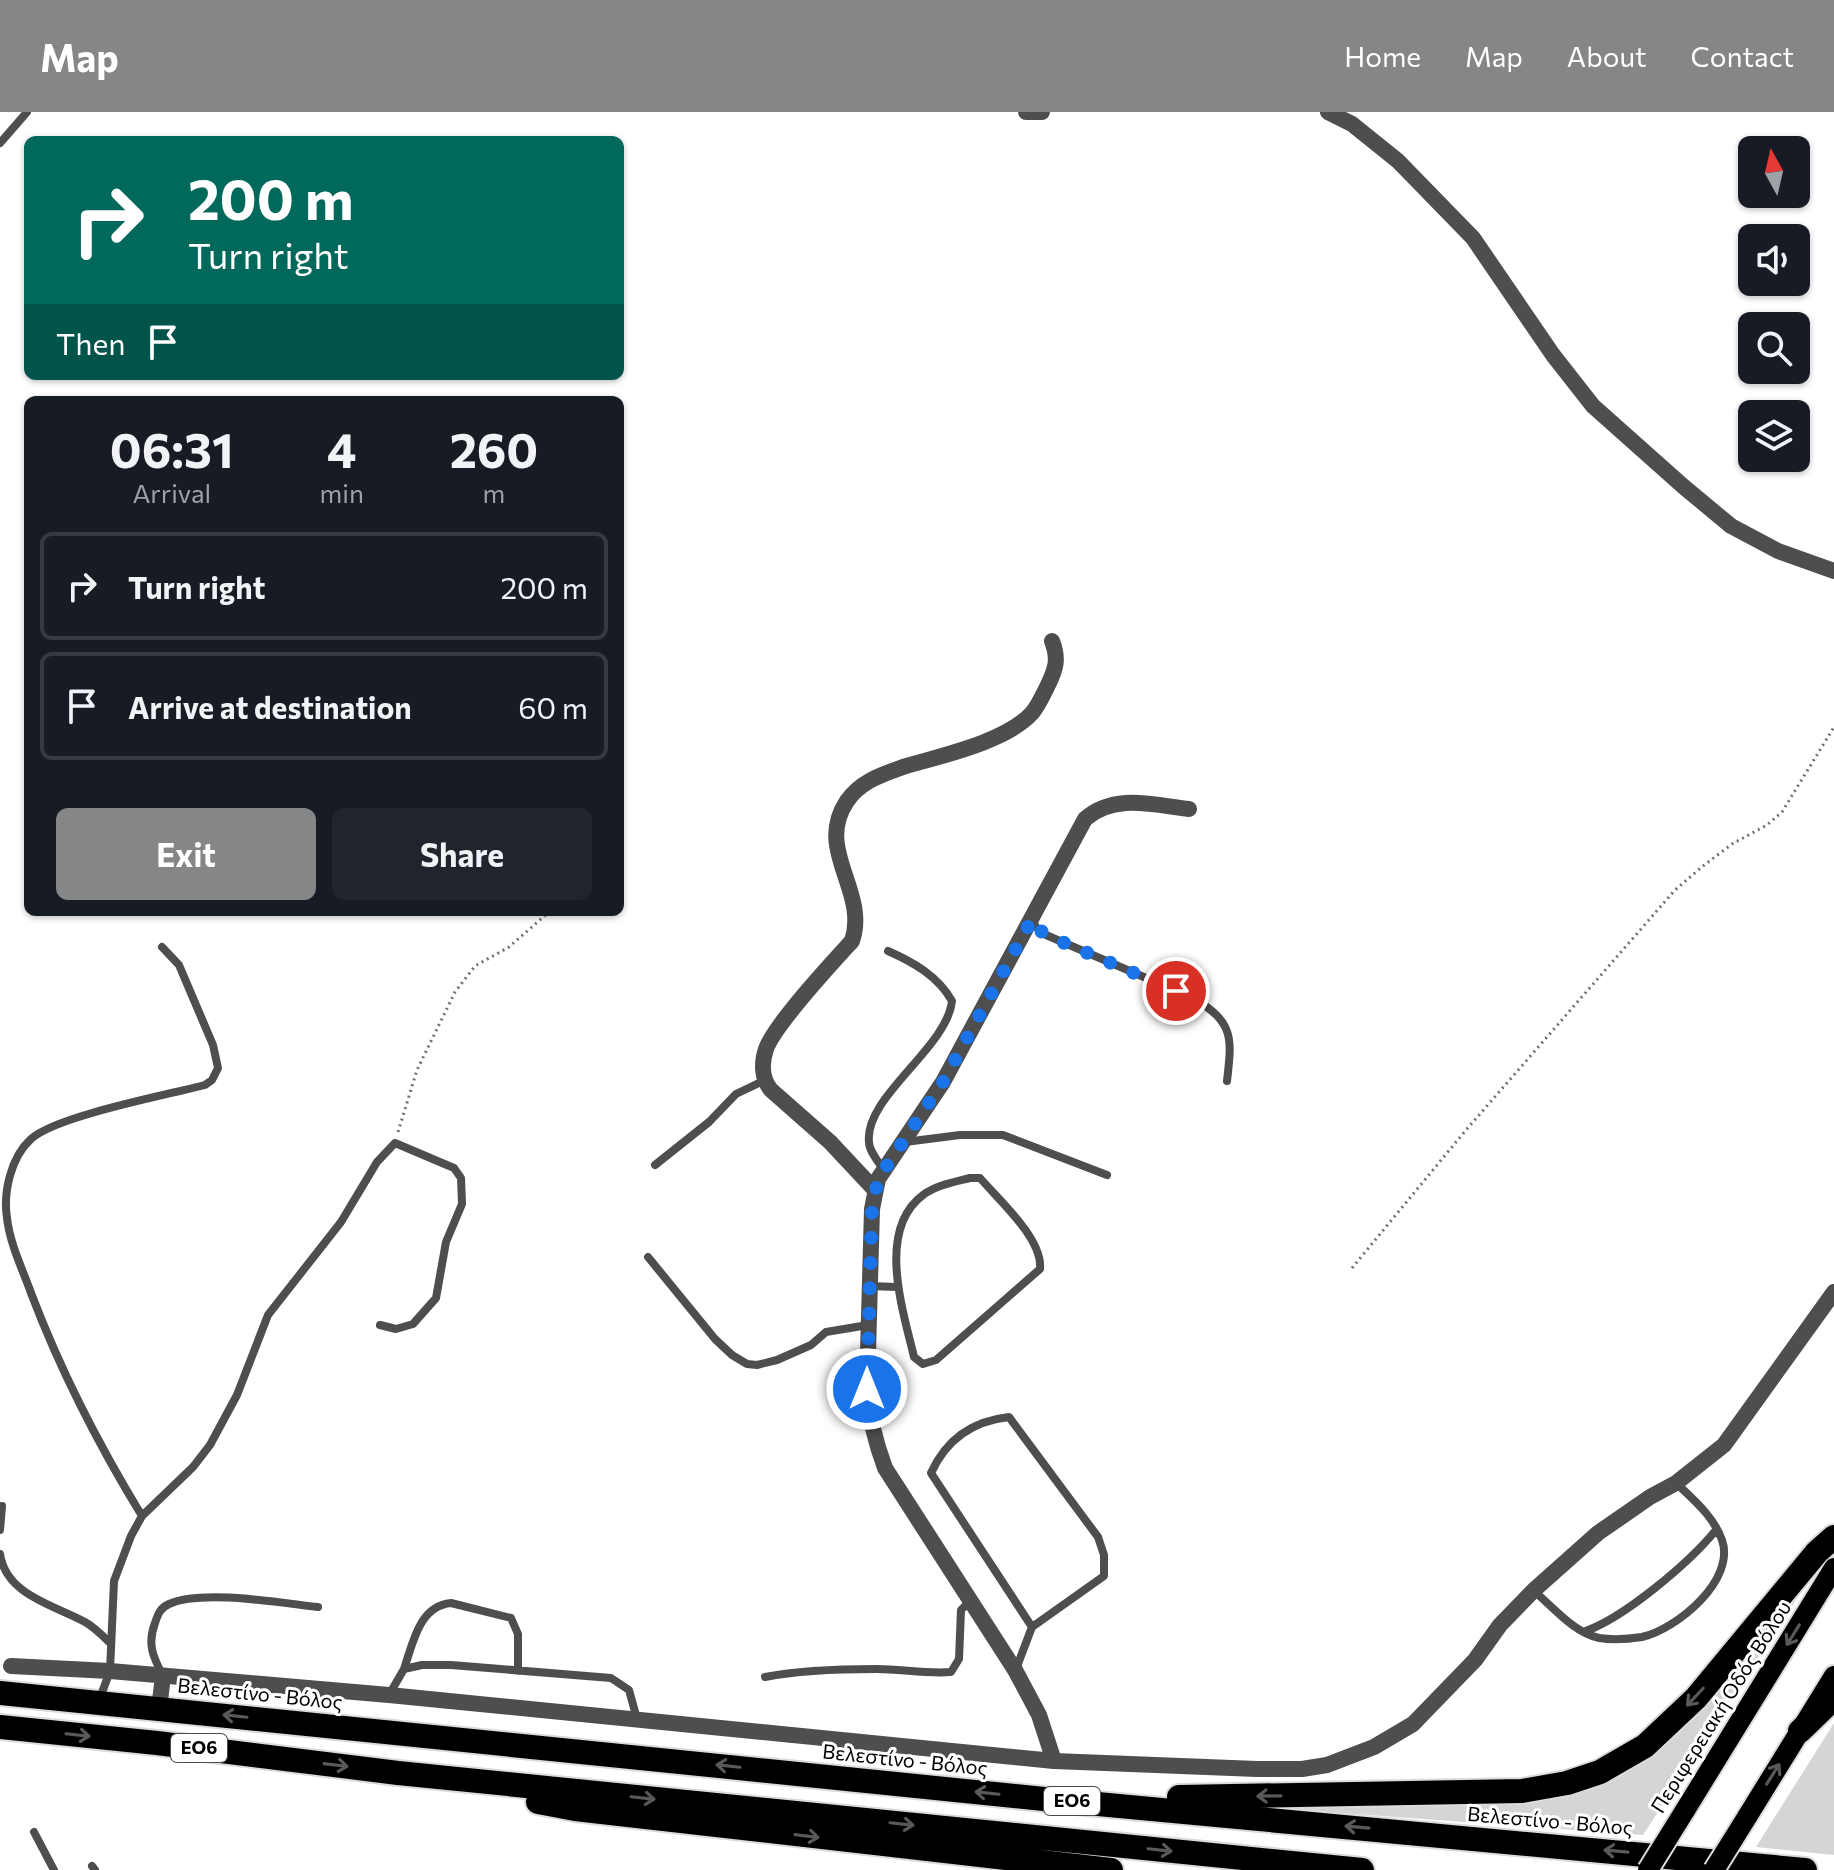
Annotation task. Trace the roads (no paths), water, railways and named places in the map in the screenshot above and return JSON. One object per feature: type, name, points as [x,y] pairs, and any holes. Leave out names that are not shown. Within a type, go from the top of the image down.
[{"type":"highway","points":[[1044,1799],[1495,1793],[1546,1788],[1585,1778],[1645,1746],[1696,1698],[1817,1552],[1834,1537]]},
{"type":"highway","name":"Βελεστίνο - Βόλος","points":[[0,1693],[1044,1799],[1805,1870]]},
{"type":"highway","points":[[1800,1731],[1834,1698]]},
{"type":"highway","name":"ΕΟ6","points":[[0,1727],[398,1773],[1362,1870]]},
{"type":"highway","points":[[398,1773],[452,1787],[575,1809],[1111,1870]]},
{"type":"main road","name":"Περιφερειακή Οδός Βόλου","points":[[1648,1870],[1834,1568]]},
{"type":"main road","points":[[1714,1870],[1834,1676]]},
{"type":"street","points":[[1026,112],[1042,112]]},
{"type":"street","points":[[1328,112],[1352,124],[1398,161],[1473,238],[1560,365],[1593,406],[1731,526],[1778,551],[1834,571]]},
{"type":"street","points":[[875,1190],[830,1142],[763,1081],[764,1061],[773,1035],[852,941],[857,926],[857,910],[836,839],[836,823],[861,785],[884,774],[983,741],[1021,722],[1033,712],[1057,666],[1052,641]]},
{"type":"street","points":[[1054,1761],[1039,1715],[1015,1670],[885,1468],[874,1439],[868,1414],[867,1389],[872,1209],[883,1169],[943,1082],[1078,828],[1091,813],[1108,804],[1124,802],[1189,809]]},
{"type":"street","points":[[11,1666],[110,1671],[389,1695],[1054,1761],[1302,1769],[1351,1758],[1395,1737],[1431,1708],[1475,1660],[1500,1625],[1534,1590],[1598,1533],[1676,1483],[1724,1445],[1834,1292]]},
{"type":"street","points":[[159,1709],[163,1676]]},
{"type":"lane","points":[[0,143],[27,112]]},
{"type":"lane","points":[[1032,919],[1046,935],[1195,999],[1216,1013],[1229,1032],[1231,1046],[1227,1081]]},
{"type":"lane","points":[[142,1516],[86,1420],[35,1303],[11,1240],[6,1215],[7,1184],[18,1156],[31,1138],[60,1123],[205,1085],[212,1080],[218,1068],[213,1045],[179,965],[162,947]]},
{"type":"lane","points":[[883,1169],[868,1145],[869,1129],[881,1105],[948,1016],[952,1001],[939,982],[911,961],[888,951]]},
{"type":"lane","points":[[655,1165],[709,1122],[736,1094],[763,1081]]},
{"type":"lane","points":[[904,1142],[960,1135],[1003,1135],[1107,1175]]},
{"type":"lane","points":[[98,1703],[110,1671],[114,1581],[122,1555],[142,1516],[193,1467],[210,1445],[237,1395],[268,1315],[341,1222],[377,1162],[395,1143],[454,1168],[461,1178],[462,1204],[446,1242],[436,1298],[413,1324],[396,1329],[380,1325]]},
{"type":"lane","points":[[970,1178],[980,1178],[1033,1241],[1040,1255],[1040,1269],[928,1364],[914,1357],[897,1287],[897,1238],[907,1212],[923,1195],[944,1184],[970,1178]]},
{"type":"lane","points":[[648,1257],[715,1339],[747,1364],[777,1360],[811,1345],[826,1332],[868,1325]]},
{"type":"lane","points":[[869,1286],[897,1287]]},
{"type":"lane","points":[[1015,1670],[1032,1627],[1104,1576],[1104,1555],[1098,1537],[1009,1417],[995,1418],[981,1422],[957,1437],[942,1453],[931,1473],[1032,1627]]},
{"type":"lane","points":[[1534,1590],[1582,1632],[1598,1638],[1644,1636],[1694,1607],[1719,1578],[1725,1560],[1722,1541],[1712,1519],[1676,1483]]},
{"type":"lane","points":[[0,1530],[2,1506]]},
{"type":"lane","points":[[1582,1632],[1604,1625],[1697,1554],[1716,1530]]},
{"type":"lane","points":[[0,1554],[8,1577],[27,1593],[89,1624],[109,1642]]},
{"type":"lane","points":[[163,1676],[154,1659],[150,1639],[160,1610],[169,1604],[184,1599],[217,1598],[318,1607]]},
{"type":"lane","points":[[765,1677],[790,1672],[850,1670],[951,1672],[959,1659],[961,1610],[971,1599]]},
{"type":"lane","points":[[389,1695],[404,1669],[415,1636],[428,1612],[442,1604],[451,1603],[511,1618],[518,1634],[518,1671]]},
{"type":"lane","points":[[404,1669],[451,1665],[611,1678],[629,1690],[638,1719]]},
{"type":"lane","points":[[34,1832],[54,1870]]}]
